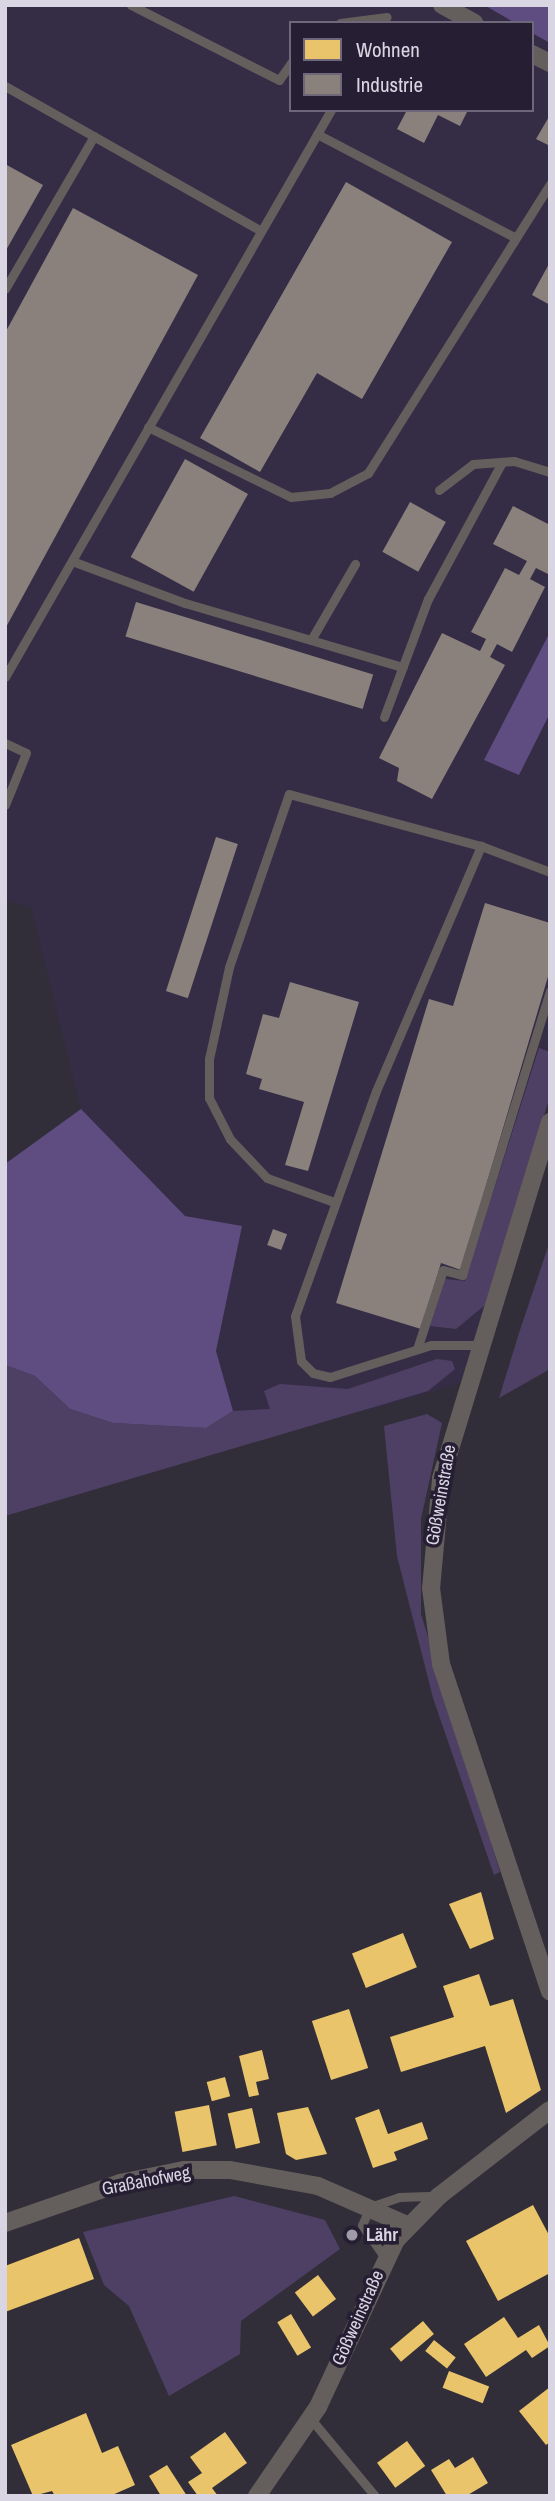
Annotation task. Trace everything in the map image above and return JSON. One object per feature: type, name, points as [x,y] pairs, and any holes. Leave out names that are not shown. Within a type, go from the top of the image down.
[{"type":"street","points":[[442,5],[470,21]]},
{"type":"street","points":[[534,55],[550,63]]},
{"type":"street","name":"Gößweinstraße","points":[[550,1122],[481,1345],[437,1502],[433,1615],[441,1664],[550,1990]]},
{"type":"street","name":"Gößweinstraße","points":[[257,2496],[310,2418],[385,2258],[409,2226],[439,2196],[533,2130],[550,2110]]},
{"type":"street","name":"Graßahofweg","points":[[5,2223],[120,2183],[184,2171],[283,2177],[370,2207],[409,2226]]},
{"type":"lane","points":[[131,5],[279,79],[289,66]]},
{"type":"lane","points":[[385,20],[394,5]]},
{"type":"lane","points":[[5,86],[261,231]]},
{"type":"lane","points":[[7,670],[330,112]]},
{"type":"lane","points":[[317,134],[514,237]]},
{"type":"lane","points":[[5,289],[94,136]]},
{"type":"lane","points":[[148,427],[291,497],[330,493],[368,473],[514,237],[550,184]]},
{"type":"lane","points":[[439,490],[473,464],[502,462],[550,472]]},
{"type":"lane","points":[[384,717],[428,599],[502,462]]},
{"type":"lane","points":[[72,561],[311,640],[403,667]]},
{"type":"lane","points":[[311,640],[355,564]]},
{"type":"lane","points":[[5,743],[26,753],[5,804]]},
{"type":"lane","points":[[334,1202],[267,1178],[230,1139],[209,1098],[209,1059],[229,967],[289,794],[481,846],[550,872]]},
{"type":"lane","points":[[481,846],[421,978],[334,1202],[295,1316],[301,1362],[313,1373],[352,1375],[417,1349],[481,1345]]},
{"type":"lane","points":[[417,1349],[443,1270],[462,1275],[550,991]]},
{"type":"lane","points":[[537,1039],[550,1043]]},
{"type":"lane","points":[[385,2258],[362,2225],[370,2207],[399,2197],[439,2196]]},
{"type":"lane","points":[[310,2418],[375,2496]]},
{"type":"shaded area","points":[[5,5],[484,5],[512,21],[289,21],[289,112],[534,112],[534,34],[550,43],[550,1096],[461,1383],[369,1410],[233,1411],[216,1351],[241,1226],[185,1216],[81,1109],[31,908],[5,899]]},
{"type":"shaded area","points":[[484,5],[550,5],[550,43],[534,34],[534,21],[512,21]]},
{"type":"shaded area","points":[[550,632],[550,713],[519,775],[484,760]]},
{"type":"shaded area","points":[[539,1048],[550,1052],[550,1096],[485,1305],[456,1329],[430,1326],[445,1279],[465,1281]]},
{"type":"shaded area","points":[[81,1109],[185,1216],[242,1226],[216,1351],[233,1411],[206,1428],[113,1423],[70,1409],[35,1376],[5,1365],[5,1164]]},
{"type":"shaded area","points":[[550,1241],[550,1369],[499,1398],[520,1330]]},
{"type":"shaded area","points":[[437,1359],[452,1361],[455,1369],[428,1391],[5,1516],[5,1365],[35,1376],[70,1409],[113,1423],[206,1428],[233,1411],[270,1409],[264,1391],[280,1384],[348,1389]]},
{"type":"shaded area","points":[[427,1414],[442,1423],[421,1519],[421,1614],[500,1872],[494,1875],[433,1698],[397,1556],[384,1426]]},
{"type":"shaded area","points":[[234,2196],[325,2220],[340,2249],[241,2321],[240,2354],[169,2396],[129,2306],[104,2285],[83,2232]]},
{"type":"building: Wohnen","points":[[481,1892],[494,1939],[470,1949],[449,1904]]},
{"type":"building: Wohnen","points":[[403,1933],[417,1967],[366,1988],[352,1954]]},
{"type":"building: Wohnen","points":[[479,1974],[490,2006],[513,1999],[541,2090],[506,2113],[485,2046],[401,2072],[390,2037],[454,2017],[443,1986]]},
{"type":"building: Wohnen","points":[[349,2009],[368,2068],[331,2080],[312,2021]]},
{"type":"building: Wohnen","points":[[262,2050],[269,2079],[256,2082],[259,2095],[249,2097],[239,2056]]},
{"type":"building: Wohnen","points":[[225,2077],[230,2096],[212,2101],[207,2082]]},
{"type":"building: Wohnen","points":[[209,2105],[217,2145],[182,2152],[175,2112]]},
{"type":"building: Wohnen","points":[[308,2107],[327,2154],[296,2160],[286,2154],[277,2113]]},
{"type":"building: Wohnen","points":[[252,2108],[260,2143],[236,2149],[228,2114]]},
{"type":"building: Wohnen","points":[[379,2109],[388,2134],[422,2122],[428,2139],[394,2152],[397,2160],[373,2168],[355,2118]]},
{"type":"building: Wohnen","points":[[533,2205],[550,2237],[550,2273],[498,2301],[466,2241]]},
{"type":"building: Wohnen","points":[[79,2238],[94,2279],[5,2312],[5,2266]]},
{"type":"building: Wohnen","points":[[318,2275],[336,2299],[313,2316],[295,2292]]},
{"type":"building: Wohnen","points":[[291,2314],[311,2347],[297,2356],[277,2322]]},
{"type":"building: Wohnen","points":[[504,2317],[518,2338],[539,2325],[550,2346],[532,2358],[526,2350],[486,2377],[464,2344]]},
{"type":"building: Wohnen","points":[[423,2321],[434,2334],[401,2362],[390,2349]]},
{"type":"building: Wohnen","points":[[434,2340],[456,2358],[447,2369],[425,2351]]},
{"type":"building: Wohnen","points":[[449,2371],[489,2386],[483,2403],[443,2388]]},
{"type":"building: Wohnen","points":[[550,2387],[550,2442],[546,2445],[519,2411]]},
{"type":"building: Wohnen","points":[[86,2413],[102,2453],[118,2446],[135,2485],[110,2496],[55,2496],[52,2491],[33,2496],[11,2445]]},
{"type":"building: Wohnen","points":[[225,2432],[247,2463],[212,2488],[218,2496],[198,2496],[188,2482],[202,2473],[190,2457]]},
{"type":"building: Wohnen","points":[[407,2441],[425,2466],[395,2488],[377,2463]]},
{"type":"building: Wohnen","points":[[473,2457],[488,2483],[466,2496],[447,2496],[431,2470],[449,2459],[455,2468]]},
{"type":"building: Wohnen","points":[[167,2465],[187,2496],[161,2496],[149,2476]]},
{"type":"building: Industrie","points":[[406,112],[467,112],[460,126],[438,115],[424,143],[397,129]]},
{"type":"building: Industrie","points":[[550,115],[550,146],[536,139]]},
{"type":"building: Industrie","points":[[5,164],[43,185],[5,252]]},
{"type":"building: Industrie","points":[[346,182],[452,242],[362,399],[317,373],[260,472],[200,438]]},
{"type":"building: Industrie","points":[[73,208],[198,275],[5,629],[5,333]]},
{"type":"building: Industrie","points":[[550,262],[550,305],[532,295]]},
{"type":"building: Industrie","points":[[185,459],[248,494],[194,592],[131,557]]},
{"type":"building: Industrie","points":[[410,502],[446,522],[418,572],[382,552]]},
{"type":"building: Industrie","points":[[513,506],[550,525],[550,575],[536,568],[530,579],[545,587],[512,652],[497,644],[490,657],[505,665],[432,799],[397,781],[399,768],[379,758],[442,633],[480,651],[486,639],[471,632],[505,568],[519,575],[527,561],[493,544]]},
{"type":"building: Industrie","points":[[136,602],[373,675],[363,709],[125,636]]},
{"type":"building: Industrie","points":[[216,837],[238,844],[188,998],[166,991]]},
{"type":"building: Industrie","points":[[485,903],[550,923],[550,970],[461,1270],[441,1263],[421,1329],[336,1303],[429,999],[453,1006]]},
{"type":"building: Industrie","points":[[290,982],[359,1002],[308,1171],[285,1165],[304,1102],[259,1089],[262,1079],[246,1074],[263,1014],[279,1018]]},
{"type":"building: Industrie","points":[[273,1229],[287,1234],[281,1250],[267,1245]]},
{"type":"place","name":"Lähr","points":[[352,2235]]}]
